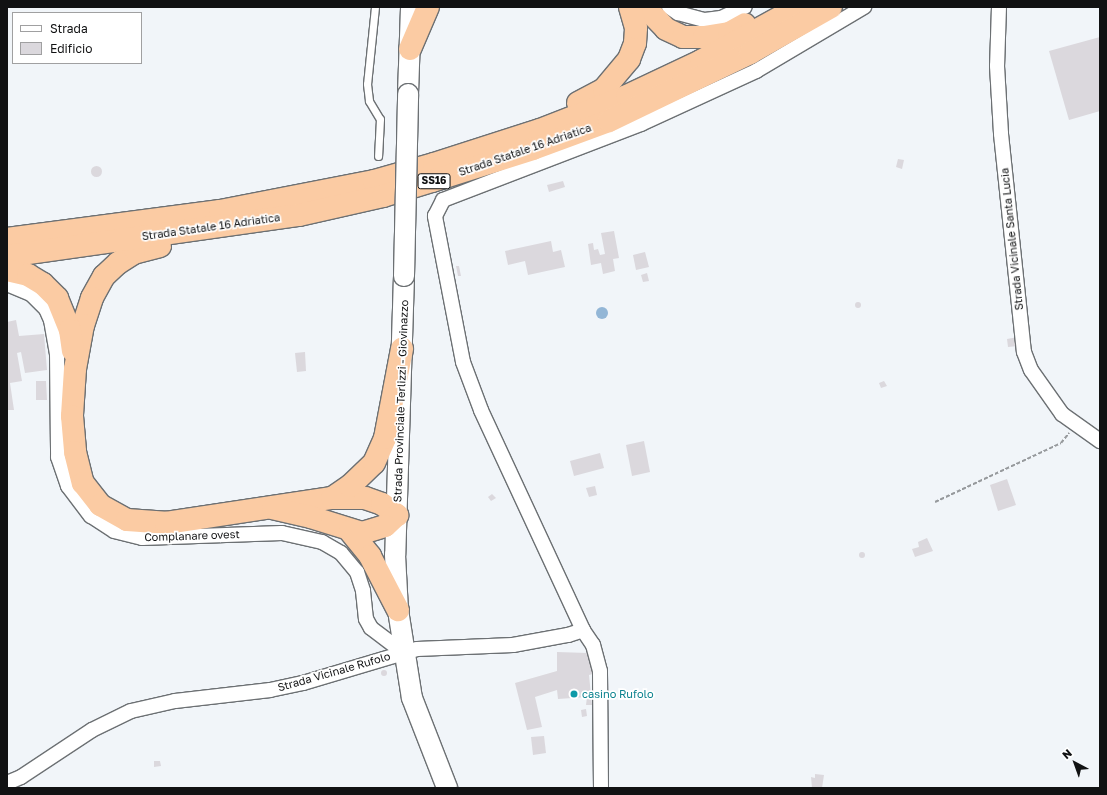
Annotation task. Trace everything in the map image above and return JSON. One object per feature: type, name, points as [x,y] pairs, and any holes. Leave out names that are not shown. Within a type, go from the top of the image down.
[{"type":"highway","points":[[410,49],[428,7]]},
{"type":"highway","points":[[434,164],[513,127],[584,101],[604,89],[620,73],[629,59],[635,43],[636,28],[630,7]]},
{"type":"highway","points":[[645,7],[666,29],[684,37],[704,37],[729,32],[778,7]]},
{"type":"highway","name":"Strada Statale 16 Adriatica","points":[[7,239],[220,211],[313,195],[434,164],[540,130],[627,96],[701,61],[799,7]]},
{"type":"highway","name":"Strada Statale 16 Adriatica","points":[[7,256],[229,226],[299,214],[383,196],[533,150],[609,121],[685,86],[750,53],[831,7]]},
{"type":"highway","points":[[74,368],[83,325],[92,298],[104,276],[118,263],[152,247],[195,240],[229,226]]},
{"type":"highway","points":[[7,270],[28,275],[43,284],[57,298],[70,330],[74,368],[72,416],[75,452],[84,483],[100,505],[128,520],[166,523],[332,498],[365,498],[382,504],[397,515],[385,526],[374,531],[362,533],[350,531],[311,517],[272,508]]},
{"type":"highway","points":[[332,498],[350,486],[374,463],[384,438],[402,348]]},
{"type":"highway","points":[[350,531],[370,556],[398,610]]},
{"type":"main road","name":"Strada Provinciale Terlizzi - Giovinazzo","points":[[411,7],[395,555],[398,610],[403,652],[412,698],[447,788]]},
{"type":"street","points":[[669,7],[678,13],[705,20],[721,18],[745,7]]},
{"type":"street","points":[[601,788],[600,671],[594,645],[583,630],[481,410],[463,362],[435,216],[443,200],[648,121],[756,71],[864,7]]},
{"type":"street","name":"Strada Vicinale Santa Lucia","points":[[999,7],[997,66],[1001,134],[1024,352],[1031,370],[1048,397],[1071,420],[1100,441]]},
{"type":"street","name":"Complanare ovest","points":[[7,284],[32,294],[46,309],[51,320],[57,353],[58,457],[68,486],[91,516],[111,529],[142,538],[282,533],[322,542],[344,556],[357,572],[363,591],[366,619],[371,628],[403,652]]},
{"type":"street","name":"Strada Vicinale Rufolo","points":[[7,783],[21,778],[92,730],[131,711],[175,701],[225,693],[270,690],[303,683],[403,652],[418,649],[513,645],[568,636],[583,630]]},
{"type":"lane","points":[[375,7],[367,84],[369,101],[380,119],[378,156]]},
{"type":"path","points":[[935,502],[1061,443],[1069,433],[1071,420]]},
{"type":"water","points":[[600,307],[604,307],[608,313],[604,319],[600,319],[596,315],[596,311]]},
{"type":"building","points":[[1100,37],[1100,111],[1069,120],[1049,51]]},
{"type":"building","points":[[898,159],[904,160],[902,169],[896,167]]},
{"type":"building","points":[[96,165],[100,167],[102,171],[100,175],[96,177],[92,175],[90,171],[92,167]]},
{"type":"building","points":[[563,181],[565,187],[549,192],[547,185]]},
{"type":"building","points":[[614,231],[619,258],[613,259],[615,271],[603,274],[601,263],[591,265],[588,244],[593,243],[594,250],[598,249],[600,255],[605,254],[601,233]]},
{"type":"building","points":[[551,241],[553,252],[561,250],[565,267],[528,275],[525,261],[508,265],[505,251]]},
{"type":"building","points":[[645,252],[649,267],[636,270],[633,255]]},
{"type":"building","points":[[456,266],[459,266],[461,276],[458,276]]},
{"type":"building","points":[[647,273],[649,281],[643,282],[641,275]]},
{"type":"building","points":[[858,302],[861,305],[858,308],[855,305]]},
{"type":"building","points":[[16,320],[19,336],[44,334],[47,370],[25,373],[21,352],[17,353],[22,381],[10,383],[14,410],[7,410],[7,322]]},
{"type":"building","points":[[1018,337],[1019,346],[1008,347],[1007,339]]},
{"type":"building","points":[[305,352],[306,371],[297,372],[295,353]]},
{"type":"building","points":[[36,381],[46,381],[47,400],[36,400]]},
{"type":"building","points":[[884,381],[887,386],[881,388],[879,383]]},
{"type":"building","points":[[644,441],[650,472],[632,476],[626,445]]},
{"type":"building","points":[[600,453],[604,468],[574,476],[570,461]]},
{"type":"building","points":[[1007,479],[1016,505],[998,511],[990,485]]},
{"type":"building","points":[[595,486],[597,495],[589,497],[586,488]]},
{"type":"building","points":[[492,494],[496,498],[491,501],[488,497]]},
{"type":"building","points":[[927,538],[933,551],[915,557],[912,549],[919,547],[918,542]]},
{"type":"building","points":[[862,552],[865,555],[862,558],[859,555]]},
{"type":"building","name":"casino Rufolo","points":[[557,652],[588,653],[593,674],[589,675],[592,705],[586,705],[587,697],[558,699],[557,690],[535,697],[542,727],[527,730],[515,683],[557,671]]},
{"type":"building","points":[[384,670],[387,673],[384,676],[381,673]]},
{"type":"building","points":[[586,709],[587,716],[582,717],[581,710]]},
{"type":"building","points":[[544,736],[546,753],[533,755],[531,737]]},
{"type":"building","points":[[154,761],[160,761],[161,766],[154,767]]},
{"type":"building","points":[[815,774],[824,775],[822,788],[812,788],[811,777],[815,778]]},
{"type":"place","name":"casino Rufolo","points":[[574,694]]}]
